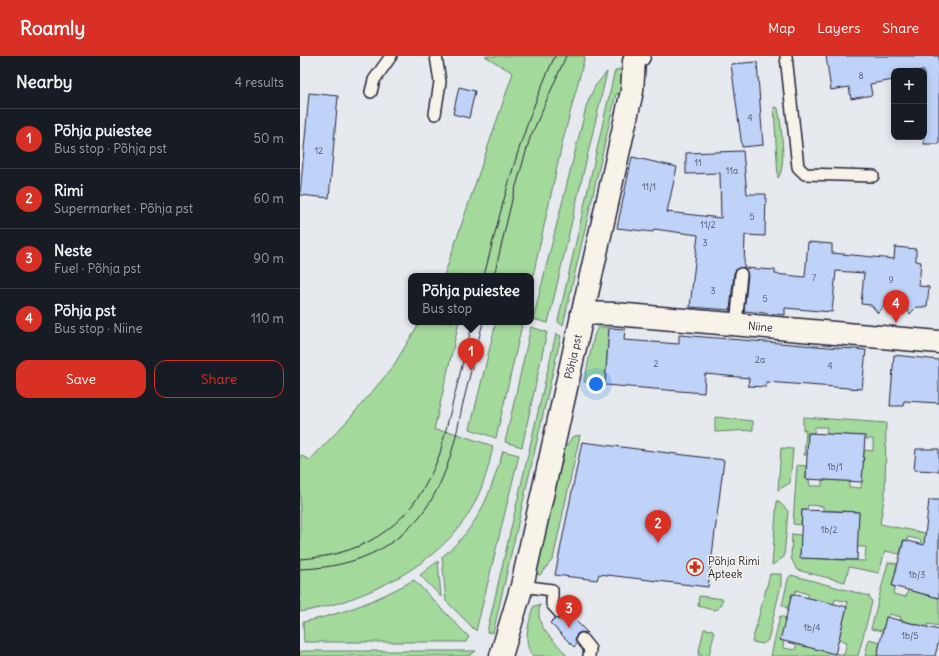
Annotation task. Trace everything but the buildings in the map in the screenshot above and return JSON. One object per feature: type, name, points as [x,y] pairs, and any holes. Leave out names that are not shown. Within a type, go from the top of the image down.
[{"type":"main road","name":"Põhja pst","points":[[501,656],[522,586],[632,91],[633,58]]},
{"type":"main road","name":"Niine","points":[[582,313],[939,342]]},
{"type":"lane","points":[[371,92],[374,80],[391,56]]},
{"type":"lane","points":[[436,56],[440,82],[436,114]]},
{"type":"lane","points":[[786,56],[798,167],[805,174],[873,176]]},
{"type":"lane","points":[[736,325],[742,274]]},
{"type":"lane","points":[[522,586],[552,590],[552,604],[560,614]]},
{"type":"lane","points":[[582,639],[590,648],[589,656]]},
{"type":"green space","points":[[485,56],[585,56],[563,140],[534,273],[445,273],[513,73]]},
{"type":"green space","points":[[620,69],[623,76],[622,95],[616,94],[563,325],[558,321],[614,74],[616,70]]},
{"type":"green space","points":[[607,72],[548,323],[534,319],[534,315],[587,104],[595,86]]},
{"type":"green space","points":[[774,107],[778,108],[781,124],[783,155],[781,172],[778,178]]},
{"type":"green space","points":[[418,325],[458,325],[434,430],[451,432],[493,446],[488,469],[480,492],[473,506],[459,527],[442,546],[421,563],[374,590],[349,600],[300,612],[300,455],[310,460],[349,419],[392,368]]},
{"type":"green space","points":[[495,325],[522,325],[496,438],[470,429]]},
{"type":"green space","points":[[531,327],[547,332],[522,447],[505,442]]},
{"type":"green space","points":[[598,327],[609,328],[605,385],[584,382],[594,336]]},
{"type":"green space","points":[[556,334],[561,336],[493,633],[487,632]]},
{"type":"green space","points":[[715,417],[753,421],[753,430],[715,432]]},
{"type":"green space","points":[[803,417],[886,423],[885,493],[880,524],[939,536],[939,548],[920,544],[921,540],[908,537],[907,541],[903,540],[900,554],[885,551],[879,573],[849,567],[845,582],[797,570],[791,558],[792,534],[801,535],[800,558],[865,561],[866,547],[857,547],[859,512],[823,510],[823,506],[808,505],[807,510],[802,510],[801,525],[793,524],[797,465],[806,466],[806,479],[809,479],[810,486],[822,486],[822,480],[849,481],[849,487],[861,488],[864,450],[873,451],[873,439],[864,439],[864,436],[826,434],[827,427],[815,427],[814,433],[808,433],[807,455],[804,455],[806,430],[803,430]]},
{"type":"green space","points":[[580,435],[553,559],[540,575],[538,575],[536,571],[563,452],[572,437]]},
{"type":"green space","points":[[781,448],[793,449],[790,483],[778,490]]},
{"type":"green space","points":[[503,451],[519,455],[476,631],[446,601],[442,557],[466,533],[482,509],[488,496]]},
{"type":"green space","points":[[777,500],[788,511],[784,557],[772,565]]},
{"type":"green space","points":[[438,561],[441,597],[420,575]]},
{"type":"green space","points":[[888,562],[897,564],[892,586],[895,587],[893,594],[906,597],[908,590],[939,598],[939,626],[928,624],[927,627],[900,620],[901,617],[890,614],[889,618],[886,617],[883,631],[871,629]]},
{"type":"green space","points":[[770,574],[781,574],[781,585],[768,640],[763,644],[752,642]]},
{"type":"green space","points":[[791,575],[869,596],[872,602],[858,656],[771,656],[780,616],[786,618],[783,648],[795,650],[797,644],[844,655],[847,642],[839,639],[848,602],[835,599],[834,604],[808,598],[808,594],[796,590],[795,594],[792,594],[788,608],[782,606],[788,579]]},
{"type":"green space","points":[[414,580],[469,637],[466,642],[304,642],[303,622],[333,615],[360,606]]},
{"type":"green space","points":[[699,596],[723,599],[718,609],[713,610],[698,606]]},
{"type":"green space","points":[[540,605],[540,621],[543,627],[567,656],[533,656],[530,651],[527,640],[529,622],[534,606]]},
{"type":"green space","points":[[704,629],[713,630],[714,634],[709,656],[698,655]]},
{"type":"green space","points":[[869,639],[880,642],[877,656],[865,656]]},
{"type":"green space","points":[[300,651],[476,651],[469,656],[300,656]]},
{"type":"tram line","points":[[485,273],[514,164],[543,82],[555,56]]},
{"type":"tram line","points":[[495,273],[512,200],[530,138],[566,56]]},
{"type":"tram line","points":[[300,559],[325,556],[348,550],[369,541],[388,530],[404,515],[418,497],[430,477],[440,453],[472,325]]},
{"type":"tram line","points":[[300,569],[326,567],[350,562],[371,554],[391,543],[409,528],[424,511],[437,490],[447,466],[456,437],[482,325]]},
{"type":"place","name":"Põhja pst","points":[[896,323]]},
{"type":"place","name":"Põhja puiestee","points":[[471,371]]},
{"type":"place","name":"Rimi","points":[[658,543]]},
{"type":"place","name":"Põhja Rimi Apteek","points":[[695,567]]},
{"type":"place","name":"Neste","points":[[569,628]]}]
